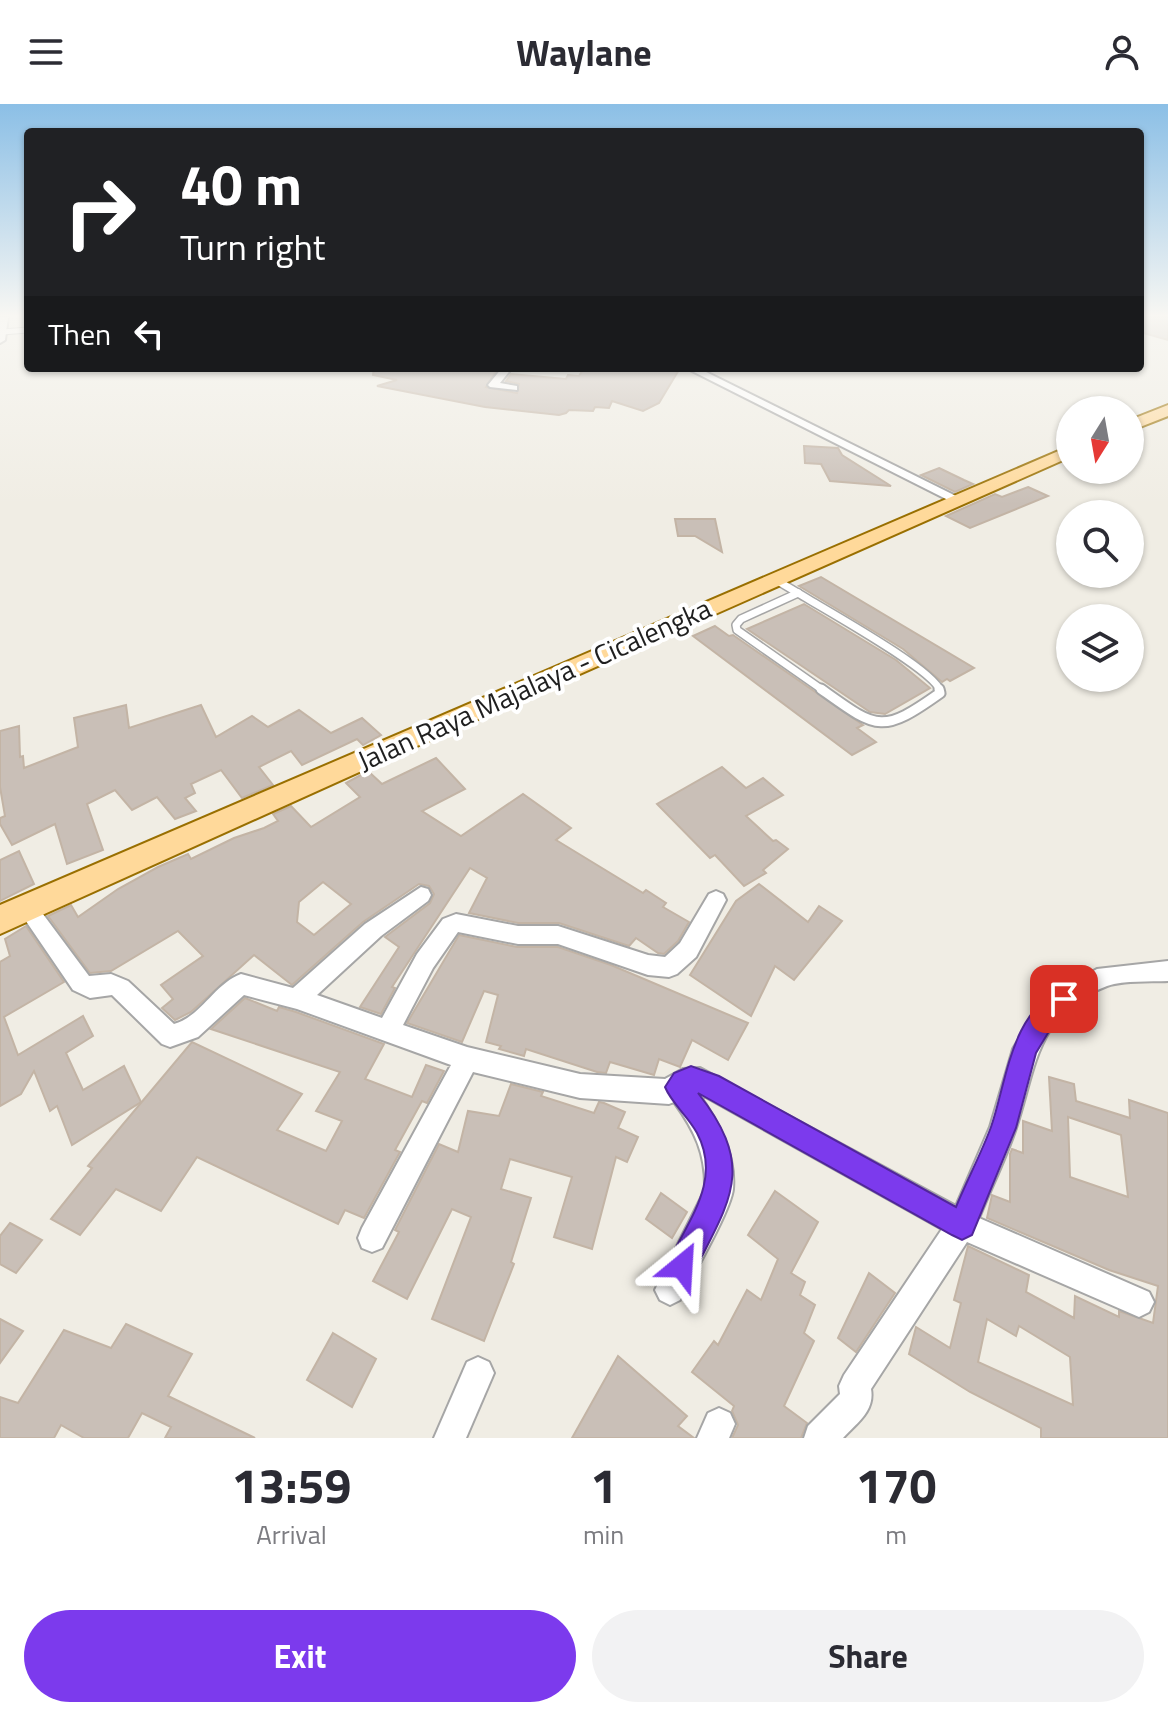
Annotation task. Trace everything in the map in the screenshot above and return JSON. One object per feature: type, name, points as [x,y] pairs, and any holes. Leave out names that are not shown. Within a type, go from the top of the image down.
[{"type":"main road","points":[[1144,420],[1168,410]]},
{"type":"main road","name":"Jalan Raya Majalaya - Cicalengka","points":[[0,920],[773,578],[1056,457]]},
{"type":"street","points":[[498,379],[493,385],[514,388]]},
{"type":"street","points":[[714,379],[958,500]]},
{"type":"street","points":[[297,999],[373,930],[421,895]]},
{"type":"street","points":[[387,1031],[425,961],[451,925],[456,923],[518,935],[558,935],[648,965],[669,967],[688,950],[716,900]]},
{"type":"street","points":[[27,908],[81,983],[90,988],[111,984],[120,988],[170,1036],[190,1029],[229,991],[241,984],[297,999],[467,1059],[580,1086],[669,1092],[691,1078],[700,1080],[962,1225],[1139,1302]]},
{"type":"street","points":[[820,1438],[857,1400],[855,1386],[962,1225],[1003,1128],[1025,1049],[1043,1020],[1064,999],[1105,976],[1168,971]]},
{"type":"street","points":[[372,1238],[467,1059]]},
{"type":"street","points":[[670,1290],[719,1192],[720,1174],[717,1151],[706,1123],[678,1087]]},
{"type":"street","points":[[450,1438],[478,1373]]},
{"type":"lane","points":[[773,578],[799,593],[919,668],[938,684],[940,693],[895,720],[866,721],[737,630],[738,621],[799,593]]},
{"type":"building","points":[[393,379],[491,379],[486,387],[517,393],[519,384],[507,379],[673,379],[659,403],[643,411],[612,401],[609,408],[569,410],[559,415],[485,407],[377,386],[397,380]]},
{"type":"building","points":[[804,446],[838,448],[842,455],[891,486],[830,481],[821,464],[805,463]]},
{"type":"building","points":[[939,468],[973,484],[955,492],[921,475]]},
{"type":"building","points":[[1028,487],[1048,496],[970,528],[946,516],[995,494],[1002,497]]},
{"type":"building","points":[[675,519],[715,519],[722,552],[695,536],[678,536]]},
{"type":"building","points":[[821,577],[974,668],[942,682],[903,649],[799,586]]},
{"type":"building","points":[[804,604],[896,660],[930,688],[885,714],[870,712],[747,629]]},
{"type":"building","points":[[715,626],[729,636],[733,635],[863,725],[857,728],[876,742],[852,755],[693,636]]},
{"type":"building","points":[[126,705],[129,728],[201,705],[216,737],[252,716],[268,727],[299,710],[331,733],[362,718],[381,735],[363,745],[357,739],[302,765],[291,751],[259,767],[273,785],[242,798],[221,770],[191,784],[195,793],[185,798],[196,811],[175,819],[157,797],[132,810],[115,790],[87,804],[103,850],[67,864],[55,824],[12,845],[0,824],[0,818],[5,816],[0,787],[0,731],[19,726],[20,757],[23,756],[24,768],[78,747],[74,718]]},
{"type":"building","points":[[436,758],[465,789],[422,811],[461,836],[523,794],[571,828],[556,840],[643,893],[646,890],[666,903],[663,907],[689,922],[678,941],[664,954],[636,938],[629,946],[559,923],[518,923],[469,913],[487,878],[470,868],[392,987],[395,988],[381,1014],[360,1007],[399,947],[385,937],[430,903],[434,894],[429,886],[419,884],[363,922],[292,985],[254,955],[191,1012],[175,1020],[162,1008],[173,999],[161,985],[203,956],[178,931],[111,971],[90,973],[48,916],[71,905],[78,917],[118,889],[158,867],[188,854],[191,859],[234,838],[264,828],[278,821],[273,814],[291,806],[311,827],[360,797],[346,783],[368,771],[382,784]],"holes":[[[323,882],[351,904],[314,935],[297,922],[299,902]]]},
{"type":"building","points":[[722,767],[746,788],[763,778],[783,795],[746,816],[773,841],[788,849],[763,870],[766,873],[744,886],[715,855],[710,858],[657,804]]},
{"type":"building","points":[[19,851],[34,884],[0,901],[0,860]]},
{"type":"building","points":[[759,884],[808,922],[819,906],[842,921],[794,980],[775,966],[751,1016],[690,975],[736,901]]},
{"type":"building","points":[[26,926],[64,982],[4,1017],[18,1055],[83,1016],[93,1036],[66,1053],[83,1090],[124,1066],[141,1102],[72,1145],[57,1106],[50,1111],[34,1071],[21,1094],[0,1106],[0,962],[10,956],[5,939]]},
{"type":"building","points":[[459,935],[517,947],[558,947],[611,965],[748,1023],[728,1060],[692,1040],[680,1067],[659,1059],[654,1075],[610,1062],[606,1073],[597,1072],[526,1049],[524,1056],[499,1049],[501,1046],[486,1042],[498,995],[484,991],[462,1042],[407,1023]]},
{"type":"building","points":[[245,998],[277,1011],[279,1007],[296,1012],[384,1044],[365,1079],[412,1097],[426,1065],[444,1071],[427,1103],[422,1101],[395,1150],[400,1152],[364,1218],[345,1210],[338,1224],[197,1157],[161,1211],[116,1189],[80,1235],[51,1219],[92,1168],[88,1166],[192,1042],[302,1094],[277,1130],[326,1151],[342,1121],[316,1111],[340,1072],[211,1029]]},
{"type":"building","points":[[1049,1077],[1074,1084],[1076,1101],[1130,1118],[1129,1100],[1168,1113],[1168,1438],[1041,1438],[1041,1428],[970,1392],[909,1354],[916,1327],[950,1348],[961,1303],[954,1300],[968,1246],[1029,1275],[1026,1292],[1074,1318],[1075,1296],[1119,1317],[1119,1311],[1153,1323],[1158,1286],[1109,1270],[987,1218],[992,1195],[1010,1202],[1010,1154],[1012,1149],[1023,1153],[1023,1121],[1052,1131]],"holes":[[[1068,1117],[1121,1135],[1128,1197],[1070,1177]],[[987,1319],[1016,1336],[1019,1326],[1070,1357],[1073,1405],[978,1362]]]},
{"type":"building","points":[[511,1084],[543,1092],[541,1096],[594,1113],[599,1102],[604,1103],[625,1112],[618,1128],[638,1137],[627,1162],[616,1157],[592,1249],[554,1237],[572,1177],[510,1159],[501,1189],[531,1198],[511,1262],[514,1264],[484,1341],[432,1319],[471,1217],[452,1209],[407,1299],[373,1281],[439,1144],[458,1152],[468,1111],[499,1116]]},
{"type":"building","points":[[775,1191],[818,1222],[791,1273],[805,1282],[800,1295],[815,1305],[804,1333],[814,1341],[784,1406],[807,1423],[801,1438],[732,1438],[738,1425],[732,1411],[734,1406],[692,1372],[714,1341],[718,1345],[747,1290],[761,1300],[778,1259],[748,1235]]},
{"type":"building","points":[[661,1193],[687,1212],[672,1238],[646,1219]]},
{"type":"building","points":[[10,1223],[42,1240],[16,1273],[0,1264],[0,1236]]},
{"type":"building","points":[[869,1273],[895,1293],[856,1352],[838,1338]]},
{"type":"building","points":[[0,1319],[23,1331],[0,1363]]},
{"type":"building","points":[[126,1324],[192,1354],[168,1396],[255,1438],[165,1438],[171,1427],[142,1413],[128,1438],[84,1438],[61,1425],[54,1438],[0,1438],[0,1397],[18,1403],[64,1330],[111,1348]]},
{"type":"building","points":[[333,1333],[376,1359],[352,1407],[307,1380]]},
{"type":"building","points":[[618,1356],[687,1416],[678,1426],[694,1438],[572,1438]]},
{"type":"route","points":[[682,1266],[719,1192],[720,1174],[717,1151],[706,1123],[678,1087],[683,1081],[691,1078],[710,1085],[962,1225],[1003,1128],[1025,1049],[1043,1020],[1064,999]]}]
